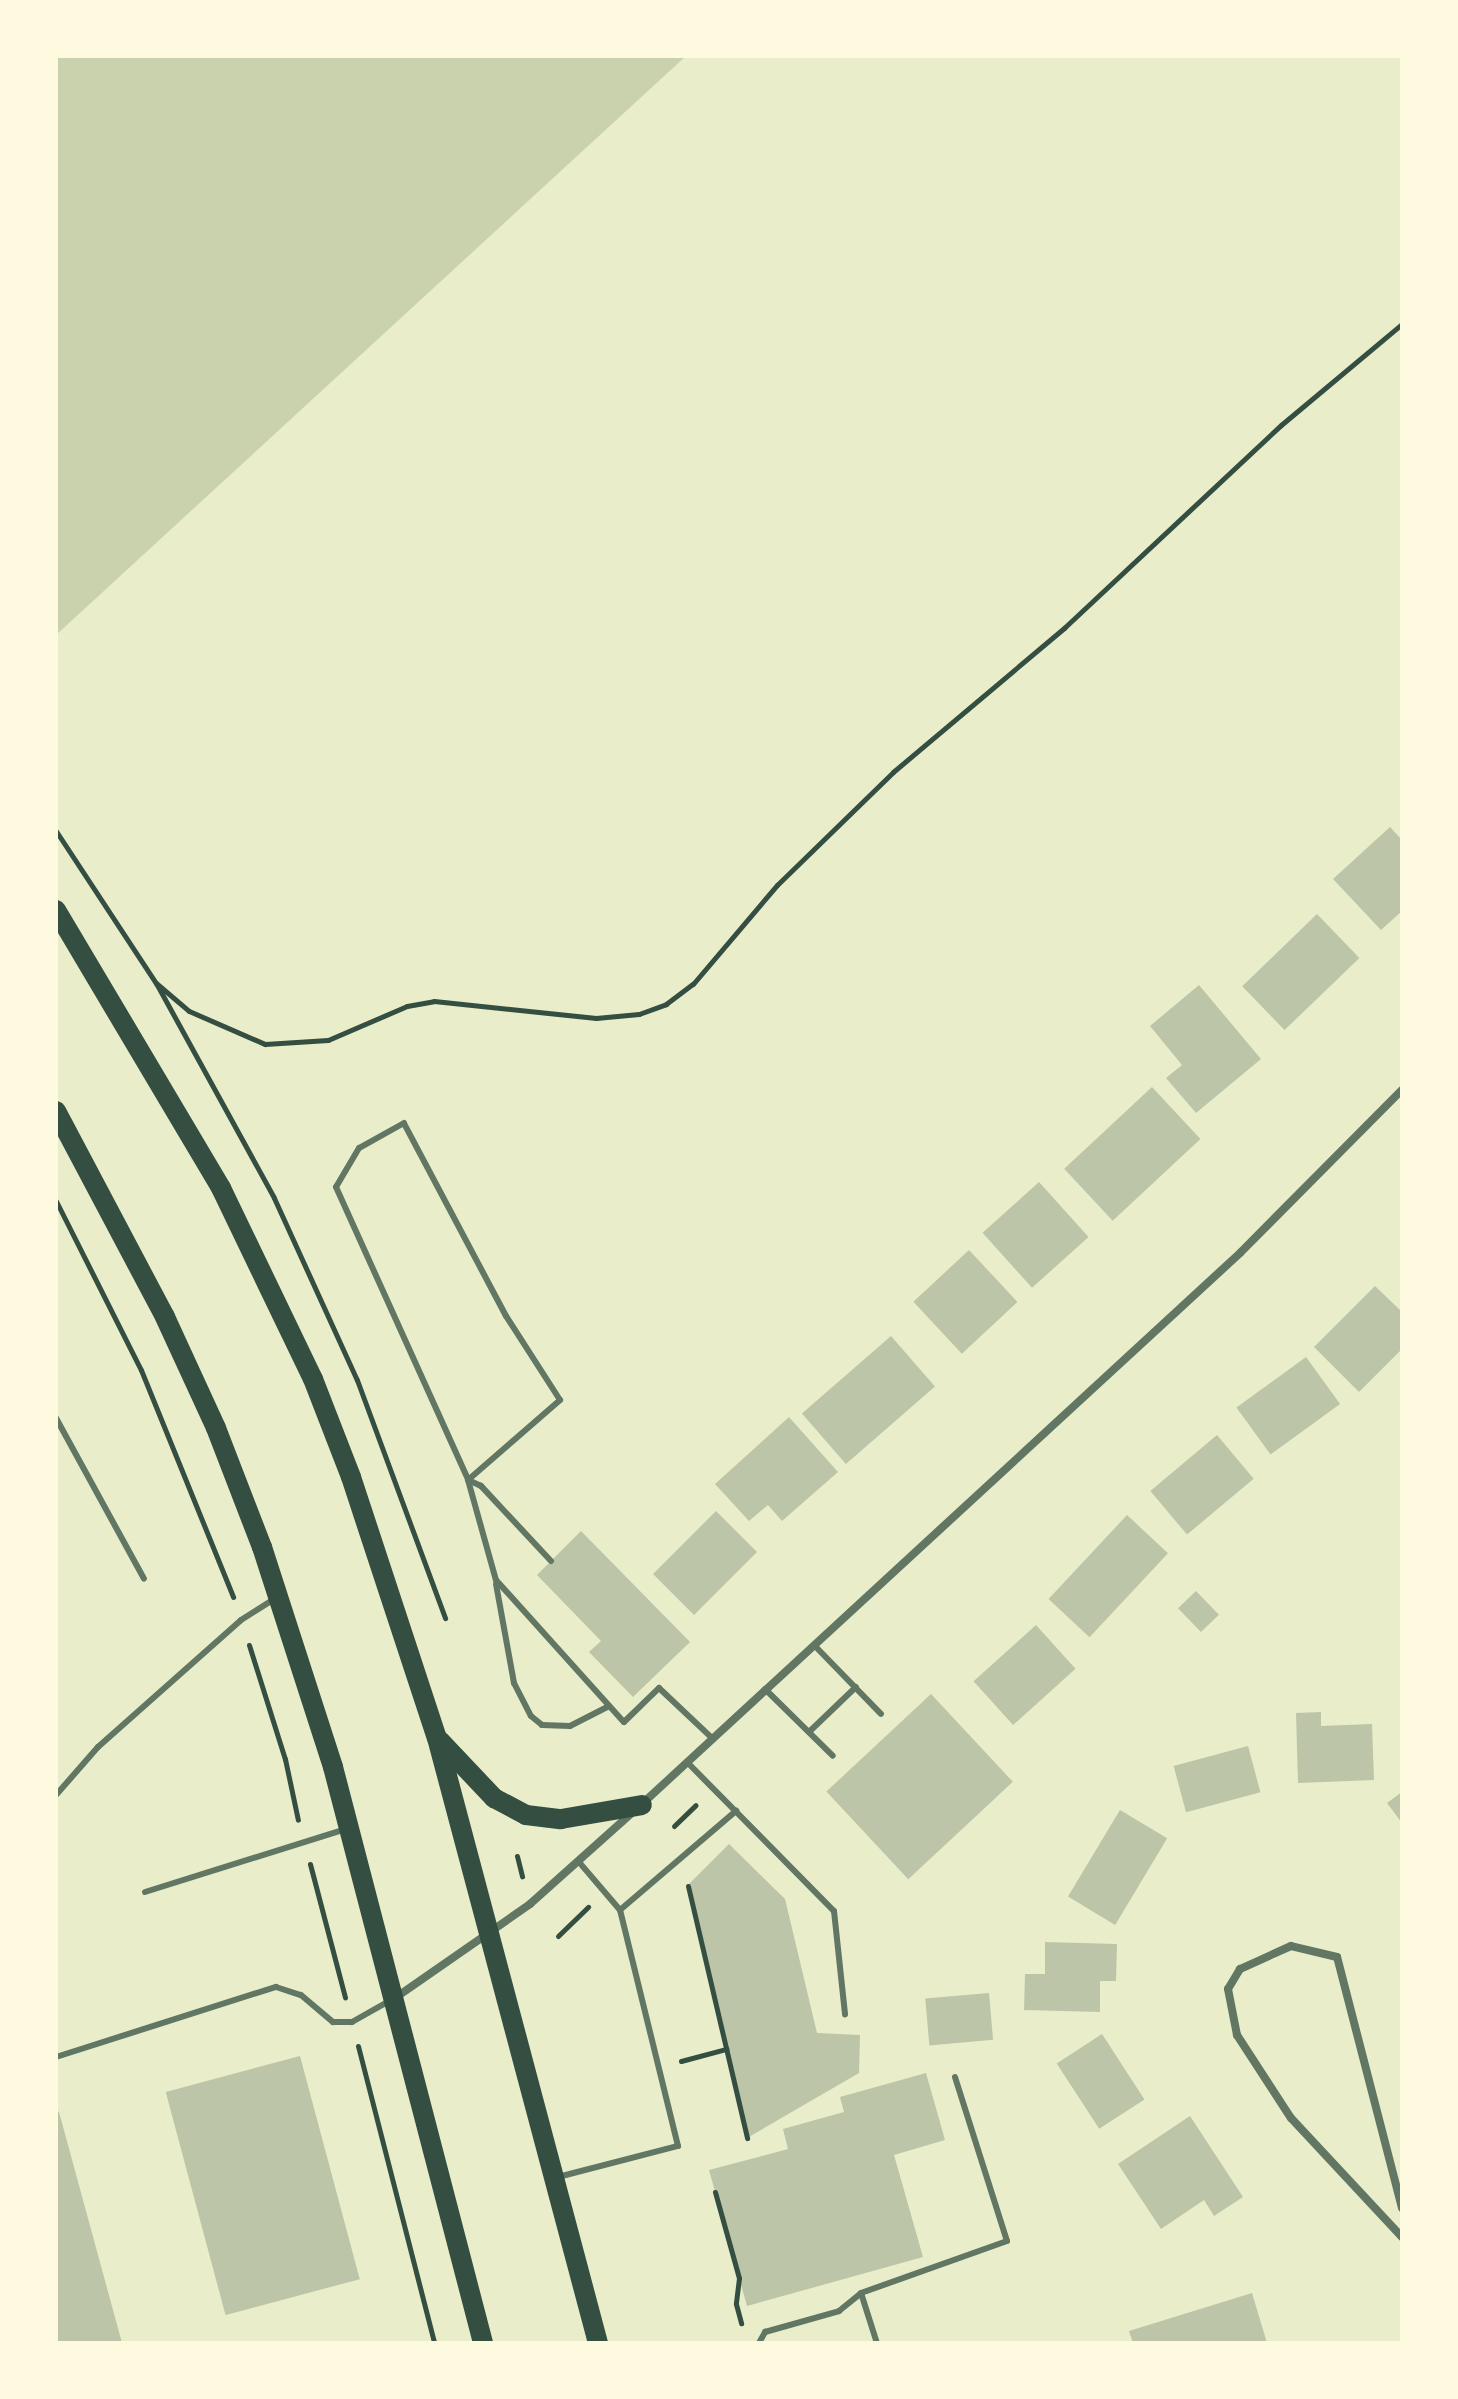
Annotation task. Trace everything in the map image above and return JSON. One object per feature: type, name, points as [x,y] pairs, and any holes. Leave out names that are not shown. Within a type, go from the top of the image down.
[{"type":"main road","points":[[56,910],[191,1132],[313,1379],[385,1568],[437,1738],[598,2343]]},
{"type":"main road","points":[[56,1111],[105,1196],[216,1428],[279,1597],[349,1828],[483,2343]]},
{"type":"main road","points":[[437,1738],[494,1798],[526,1815],[561,1819],[642,1805]]},
{"type":"street","points":[[395,1998],[490,1932],[579,1862],[1240,1253],[1402,1090]]},
{"type":"street","points":[[1402,2208],[1337,1957],[1291,1946],[1240,1969],[1228,1989],[1237,2035],[1291,2118],[1402,2237]]},
{"type":"lane","points":[[468,1480],[560,1400],[506,1316],[404,1123],[359,1148],[336,1187],[468,1480],[496,1580],[514,1683],[531,1716],[542,1725],[570,1726],[609,1706]]},
{"type":"lane","points":[[56,1418],[144,1579]]},
{"type":"lane","points":[[468,1480],[481,1486],[551,1561]]},
{"type":"lane","points":[[496,1580],[624,1722],[659,1688],[712,1738]]},
{"type":"lane","points":[[56,1795],[98,1747],[241,1620],[279,1597]]},
{"type":"lane","points":[[813,1644],[881,1714]]},
{"type":"lane","points":[[809,1732],[856,1687]]},
{"type":"lane","points":[[765,1689],[833,1756]]},
{"type":"lane","points":[[687,1762],[834,1911],[845,2014]]},
{"type":"lane","points":[[620,1910],[736,1811]]},
{"type":"lane","points":[[145,1892],[349,1828]]},
{"type":"lane","points":[[555,2178],[678,2146],[620,1910],[579,1862]]},
{"type":"lane","points":[[56,2057],[276,1987],[301,1995],[333,2022],[352,2022],[395,1998]]},
{"type":"lane","points":[[759,2343],[765,2332],[839,2311],[861,2293],[1007,2241],[955,2077]]},
{"type":"lane","points":[[861,2293],[877,2343]]},
{"type":"path","points":[[156,983],[189,1011],[265,1044],[328,1040],[407,1006],[434,1001],[596,1018],[639,1014],[666,1004],[693,984],[777,885],[893,772],[1064,628],[1281,425],[1402,324]]},
{"type":"path","points":[[56,1201],[141,1370],[226,1576]]},
{"type":"path","points":[[258,1671],[288,1769]]},
{"type":"path","points":[[688,1885],[747,2138]]},
{"type":"path","points":[[322,1908],[339,1971]]},
{"type":"path","points":[[659,2066],[726,2049]]},
{"type":"path","points":[[373,2105],[434,2343]]},
{"type":"path","points":[[715,2192],[739,2278],[736,2304]]},
{"type":"green space","points":[[56,56],[686,56],[56,635]]},
{"type":"building","points":[[1390,827],[1402,840],[1402,911],[1381,930],[1333,879]]},
{"type":"building","points":[[1317,914],[1359,958],[1285,1030],[1242,986]]},
{"type":"building","points":[[1199,985],[1261,1059],[1196,1113],[1166,1078],[1182,1065],[1150,1026]]},
{"type":"building","points":[[1152,1087],[1200,1139],[1113,1221],[1064,1169]]},
{"type":"building","points":[[1039,1182],[1089,1237],[1032,1288],[983,1233]]},
{"type":"building","points":[[969,1250],[1017,1302],[962,1354],[913,1302]]},
{"type":"building","points":[[1375,1286],[1402,1312],[1402,1349],[1359,1392],[1314,1347]]},
{"type":"building","points":[[891,1336],[935,1387],[846,1464],[802,1413]]},
{"type":"building","points":[[1306,1357],[1340,1404],[1271,1454],[1236,1408]]},
{"type":"building","points":[[789,1417],[838,1472],[782,1521],[768,1505],[749,1521],[715,1484]]},
{"type":"building","points":[[1217,1435],[1254,1479],[1187,1535],[1150,1491]]},
{"type":"building","points":[[716,1511],[757,1552],[694,1615],[653,1574]]},
{"type":"building","points":[[1127,1515],[1168,1553],[1090,1637],[1049,1599]]},
{"type":"building","points":[[581,1531],[690,1642],[633,1697],[589,1652],[601,1641],[537,1575]]},
{"type":"building","points":[[1196,1591],[1219,1615],[1201,1632],[1178,1608]]},
{"type":"building","points":[[1036,1625],[1075,1669],[1013,1725],[974,1681]]},
{"type":"building","points":[[931,1694],[1013,1782],[908,1879],[826,1792]]},
{"type":"building","points":[[1321,1712],[1321,1726],[1372,1724],[1374,1780],[1298,1783],[1296,1713]]},
{"type":"building","points":[[1248,1746],[1260,1792],[1186,1812],[1174,1766]]},
{"type":"building","points":[[1402,1792],[1402,1823],[1387,1803]]},
{"type":"building","points":[[1120,1810],[1167,1838],[1115,1925],[1068,1897]]},
{"type":"building","points":[[729,1844],[785,1899],[817,2033],[860,2035],[859,2073],[747,2138],[688,1885]]},
{"type":"building","points":[[1045,1942],[1117,1944],[1116,1981],[1100,1981],[1100,2012],[1024,2010],[1025,1974],[1045,1974]]},
{"type":"building","points":[[989,1993],[993,2040],[929,2045],[925,1999]]},
{"type":"building","points":[[1102,2034],[1144,2099],[1099,2129],[1057,2063]]},
{"type":"building","points":[[300,2056],[360,2279],[226,2315],[166,2092]]},
{"type":"building","points":[[926,2073],[945,2140],[894,2155],[923,2257],[747,2306],[709,2170],[788,2149],[783,2129],[844,2112],[840,2097]]},
{"type":"building","points":[[56,2109],[59,2112],[122,2343],[56,2343]]},
{"type":"building","points":[[1190,2116],[1243,2197],[1214,2216],[1204,2200],[1161,2229],[1118,2164]]},
{"type":"building","points":[[1252,2293],[1267,2343],[1133,2343],[1129,2331]]}]
